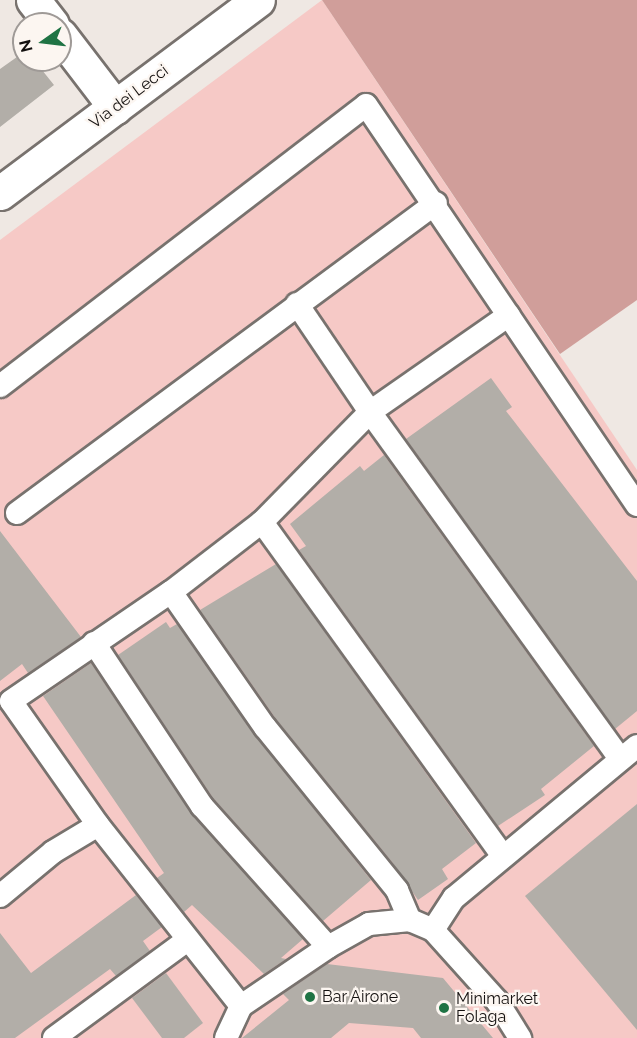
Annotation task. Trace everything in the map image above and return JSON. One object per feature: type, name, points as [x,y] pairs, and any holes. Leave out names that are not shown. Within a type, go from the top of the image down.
[{"type":"street","points":[[33,0],[42,12]]},
{"type":"street","name":"Via dei Lecci","points":[[0,193],[258,0]]},
{"type":"street","points":[[72,51],[115,107]]},
{"type":"lane","points":[[0,386],[366,105],[436,203],[637,505]]},
{"type":"lane","points":[[17,513],[436,203]]},
{"type":"lane","points":[[297,304],[370,412],[629,752],[502,855],[454,898],[433,930]]},
{"type":"lane","points":[[241,1006],[186,941],[5,706],[171,592],[262,522],[370,412],[509,315]]},
{"type":"lane","points":[[262,522],[502,855]]},
{"type":"lane","points":[[171,592],[265,726],[397,890],[410,920]]},
{"type":"lane","points":[[94,643],[202,806],[328,947]]},
{"type":"lane","points":[[0,896],[53,852],[98,825]]},
{"type":"lane","points":[[226,1038],[241,1006],[328,947],[369,924],[410,920],[433,930],[497,1001],[520,1038]]},
{"type":"lane","points":[[54,1038],[186,941]]},
{"type":"shaded area","points":[[322,0],[637,470],[637,1038],[0,1038],[0,240]]},
{"type":"shaded area","points":[[322,0],[637,0],[637,300],[560,354]]},
{"type":"building","points":[[12,60],[12,72],[44,72],[54,85],[0,127],[0,69]]},
{"type":"building","points":[[491,378],[512,407],[506,411],[637,581],[637,711],[615,729],[406,439]]},
{"type":"building","points":[[384,455],[594,746],[541,789],[545,795],[498,826],[299,550],[306,546],[290,524],[360,466],[364,471]]},
{"type":"building","points":[[0,531],[81,637],[28,673],[22,664],[0,681]]},
{"type":"building","points":[[276,564],[476,843],[442,869],[448,879],[418,900],[392,862],[276,719],[200,610]]},
{"type":"building","points":[[166,622],[170,628],[177,624],[255,735],[371,880],[323,921],[213,798],[118,655]]},
{"type":"building","points":[[91,663],[191,813],[303,939],[281,958],[286,959],[264,974],[192,905],[184,912],[157,878],[164,873],[43,696]]},
{"type":"building","points":[[637,804],[637,1030],[525,896]]},
{"type":"building","points":[[136,895],[162,927],[143,941],[150,951],[116,976],[110,969],[15,1038],[0,1038],[0,933],[31,973]]},
{"type":"building","points":[[327,964],[443,978],[493,1038],[421,1038],[413,1028],[349,1023],[331,1038],[242,1038],[289,1000],[283,994]]},
{"type":"building","points":[[166,973],[203,1023],[184,1038],[162,1038],[132,998]]},
{"type":"place","name":"Bar Airone","points":[[310,997]]},
{"type":"place","name":"Minimarket Folaga","points":[[444,1008]]}]
